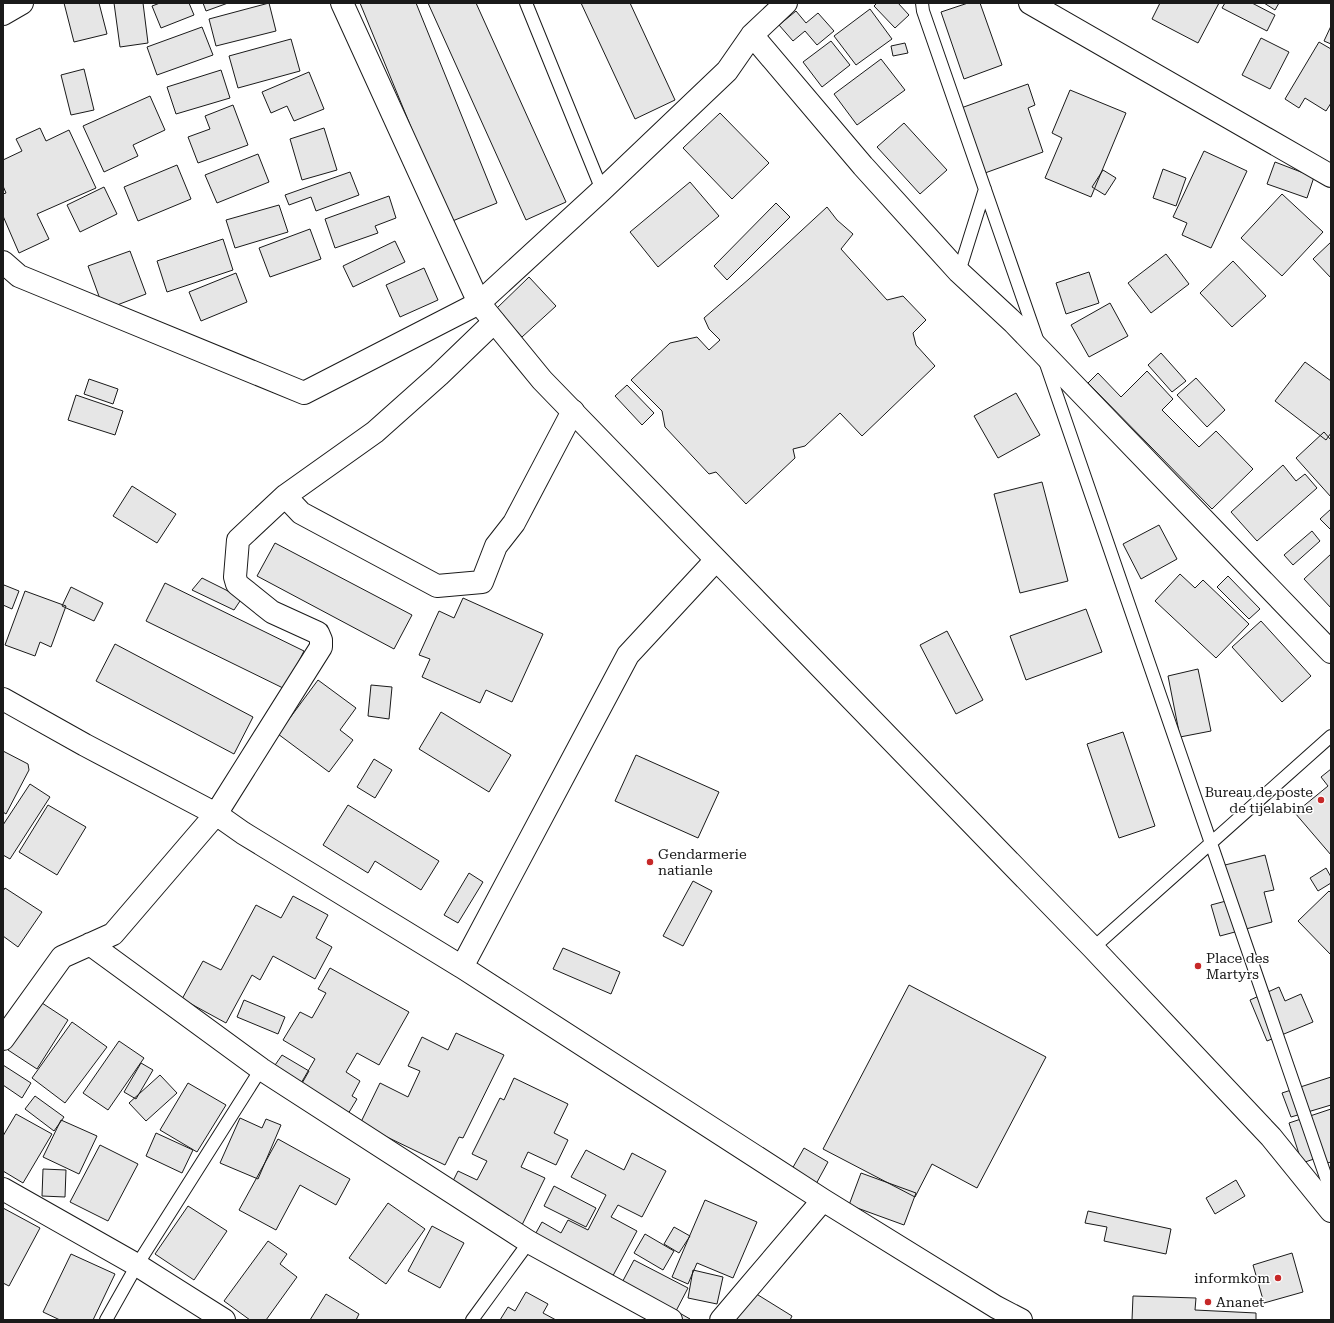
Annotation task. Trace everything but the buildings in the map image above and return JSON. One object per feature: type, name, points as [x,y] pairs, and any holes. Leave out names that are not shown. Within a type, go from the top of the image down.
[{"type":"street","points":[[3,14],[22,3]]},
{"type":"street","points":[[342,3],[479,303],[494,322],[542,380],[1093,948],[1271,1137],[1331,1211]]},
{"type":"street","points":[[3,262],[19,276],[304,393],[479,303],[728,71],[752,35],[786,3]]},
{"type":"street","points":[[1030,3],[1331,176]]},
{"type":"street","points":[[752,35],[863,166],[959,272],[1014,323],[1331,652]]},
{"type":"street","points":[[3,1039],[62,957],[113,934],[216,814],[321,647],[321,640],[318,633],[272,612],[237,584],[235,577],[238,540],[285,496],[375,432],[439,375],[494,322]]},
{"type":"street","points":[[285,496],[301,513],[437,586],[482,582],[496,546],[514,523],[573,411]]},
{"type":"street","points":[[462,967],[628,655],[716,560]]},
{"type":"street","points":[[3,699],[85,745],[216,814],[250,837],[462,967],[822,1200],[996,1307],[1021,1320]]},
{"type":"street","points":[[90,944],[261,1069],[529,1242],[671,1320]]},
{"type":"street","points":[[3,1189],[137,1265],[224,1320]]},
{"type":"street","points":[[721,1320],[822,1200]]},
{"type":"lane","points":[[526,3],[602,190]]},
{"type":"lane","points":[[922,3],[923,11],[1331,1192]]},
{"type":"lane","points":[[959,272],[985,190]]},
{"type":"lane","points":[[1093,948],[1331,736]]},
{"type":"lane","points":[[106,1320],[137,1265],[261,1069]]},
{"type":"lane","points":[[472,1320],[529,1242]]},
{"type":"place","name":"Bureau de poste de tijelabine","points":[[1321,800]]},
{"type":"place","name":"Gendarmerie natianle","points":[[650,862]]},
{"type":"place","name":"Place des Martyrs","points":[[1198,966]]},
{"type":"place","name":"informkom","points":[[1278,1278]]},
{"type":"place","name":"Ananet","points":[[1208,1302]]}]
